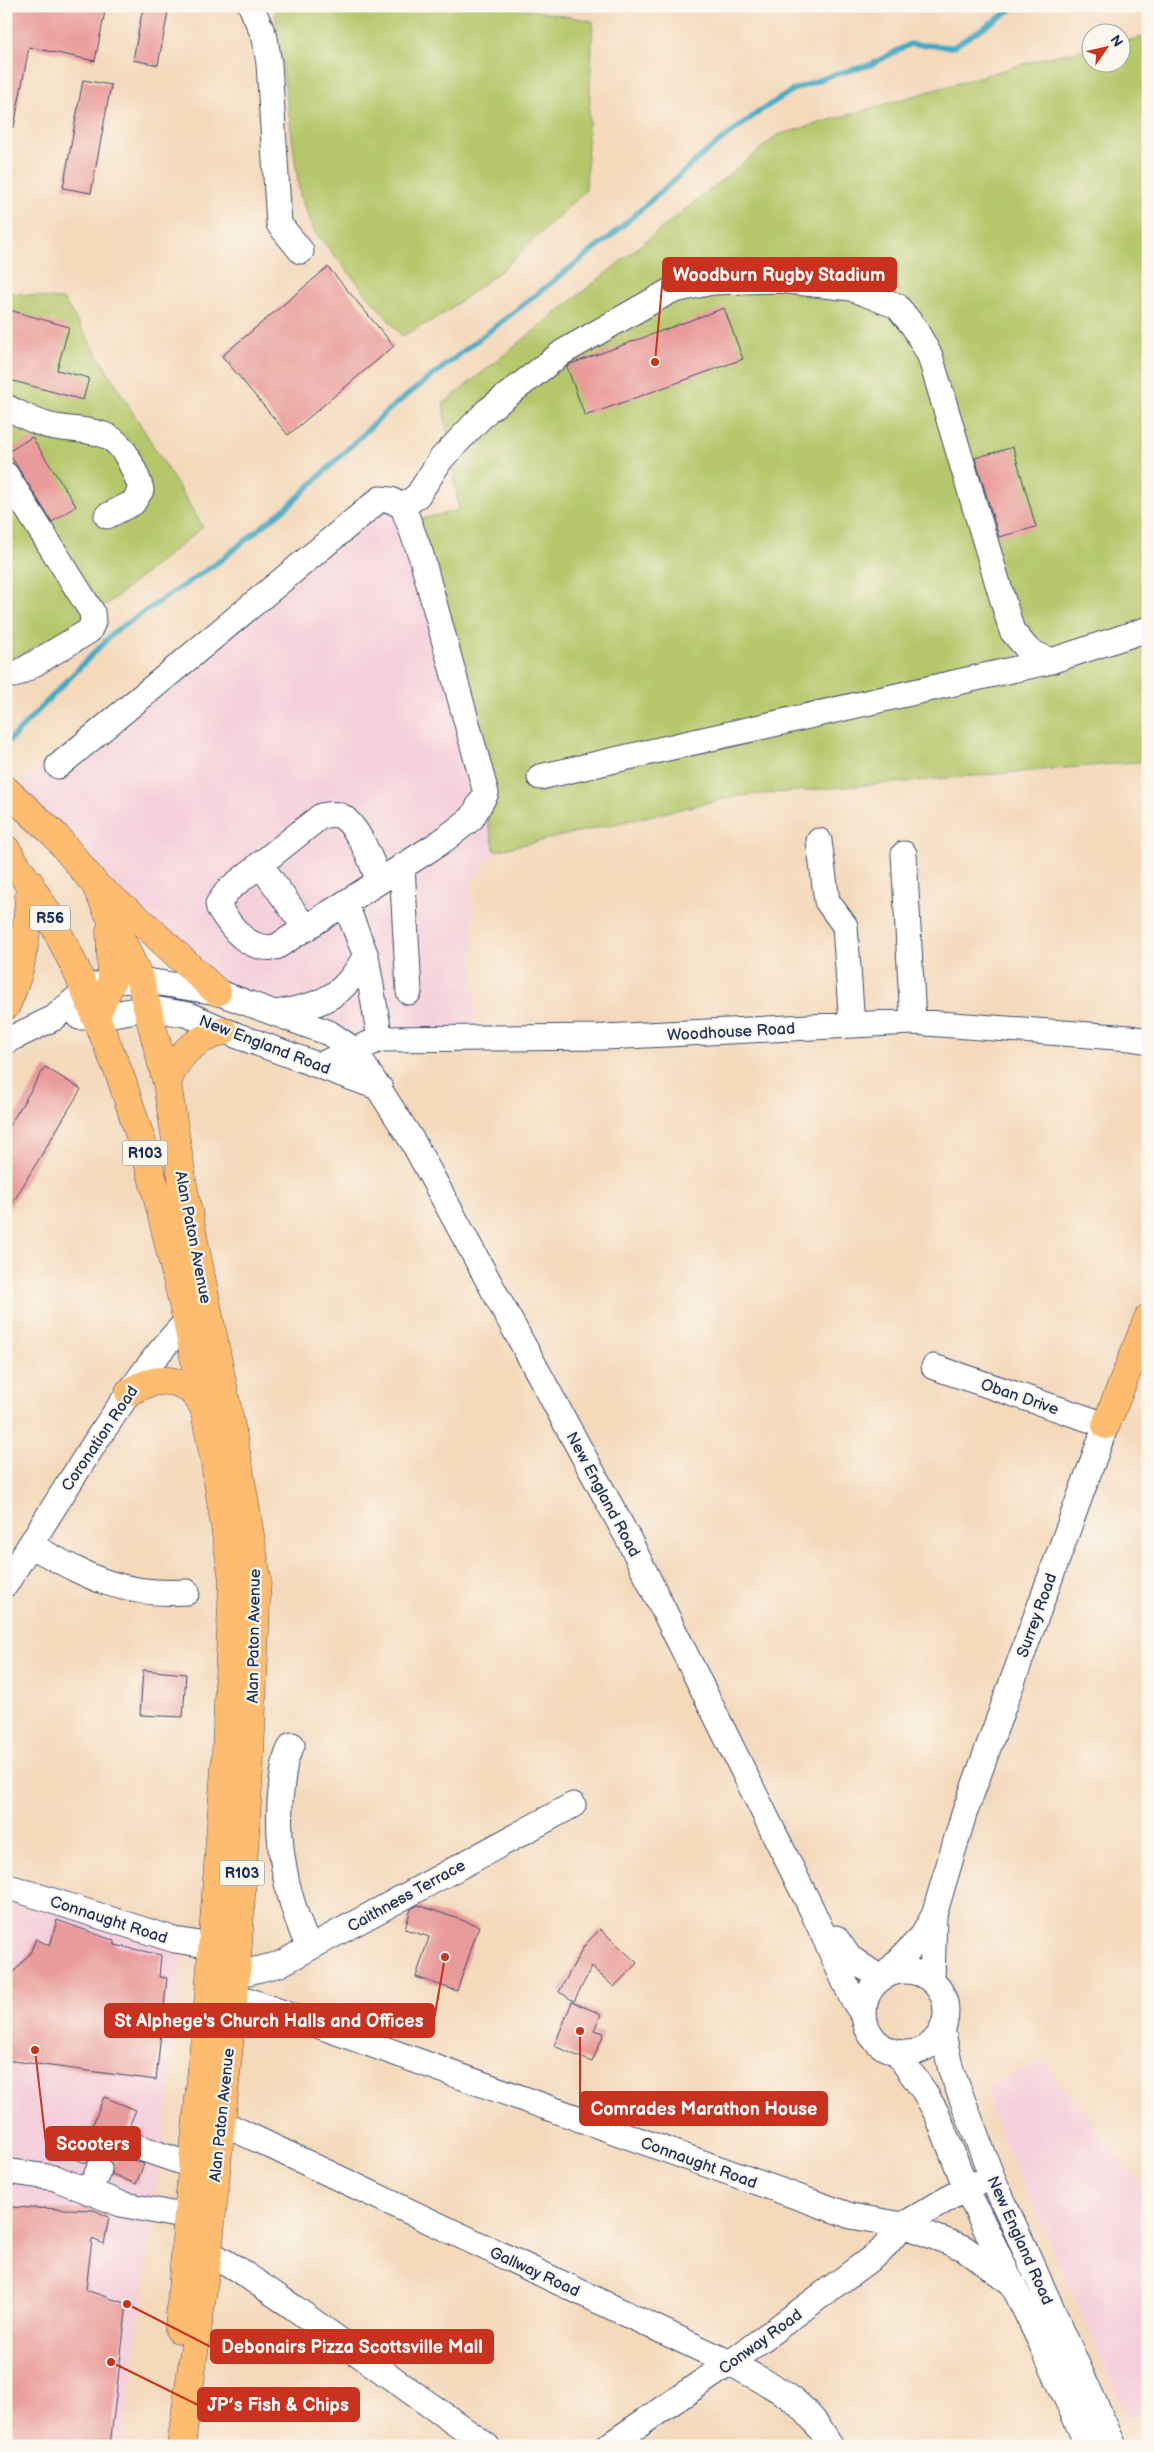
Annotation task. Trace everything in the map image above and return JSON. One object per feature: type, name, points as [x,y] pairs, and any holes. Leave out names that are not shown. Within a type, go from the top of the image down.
[{"type":"main road","name":"Alan Paton Avenue","points":[[6,790],[54,834],[95,884],[140,980],[167,1084],[184,1191],[207,1302],[257,1578],[250,1755],[234,1985],[208,2252],[181,2446]]},
{"type":"main road","name":"Alan Paton Avenue","points":[[6,849],[30,883],[66,947],[121,1078],[148,1160],[187,1321],[206,1411],[233,1579],[226,1753],[212,1946],[188,2214],[186,2265],[167,2446]]},
{"type":"main road","points":[[6,1006],[21,964],[26,940],[30,883]]},
{"type":"main road","points":[[95,884],[144,924],[217,992]]},
{"type":"main road","points":[[95,1017],[112,981],[108,914]]},
{"type":"main road","points":[[167,1084],[171,1070],[189,1046],[205,1036],[223,1031]]},
{"type":"main road","name":"Surrey Road","points":[[1106,1425],[1148,1318]]},
{"type":"main road","points":[[129,1392],[153,1381],[177,1384],[198,1396],[206,1411]]},
{"type":"street","points":[[251,6],[265,38],[269,64],[279,224],[301,251]]},
{"type":"street","points":[[403,508],[418,495],[441,459],[487,411],[563,352],[670,291],[712,282],[778,280],[851,288],[897,306],[914,327],[930,356],[1012,631],[1029,651],[1051,661]]},
{"type":"street","points":[[6,406],[54,427],[99,433],[110,436],[117,442],[124,450],[141,490],[133,503],[107,516]]},
{"type":"street","points":[[6,475],[92,612],[93,622],[89,631],[31,666],[14,676],[6,674]]},
{"type":"street","points":[[58,766],[380,499],[391,500],[403,508],[421,556],[486,793],[472,818],[441,842],[276,947],[264,948],[250,944],[239,936],[218,904],[228,890],[321,816],[334,814],[342,817],[360,840],[373,862],[378,882]]},
{"type":"street","points":[[540,777],[1051,661],[1148,629]]},
{"type":"street","points":[[819,842],[827,901],[845,926],[852,1025]]},
{"type":"street","points":[[904,854],[913,1022]]},
{"type":"street","points":[[260,864],[306,929]]},
{"type":"street","points":[[402,866],[409,992]]},
{"type":"street","points":[[345,903],[366,956],[380,1039]]},
{"type":"street","points":[[275,1013],[304,1008],[326,1000],[346,985],[366,956]]},
{"type":"street","name":"New England Road","points":[[54,1018],[85,991],[98,984],[112,981],[140,980],[217,992],[329,1033],[354,1050],[413,1142],[628,1538],[812,1910],[852,1998],[864,2016]]},
{"type":"street","name":"New England Road","points":[[54,1018],[95,1017],[148,1008],[189,1014],[223,1031],[380,1088]]},
{"type":"street","points":[[6,1041],[54,1018]]},
{"type":"street","name":"Woodhouse Road","points":[[320,1065],[380,1039],[604,1037],[913,1022],[1130,1038],[1148,1042]]},
{"type":"street","name":"Coronation Road","points":[[6,1584],[129,1392],[162,1349],[207,1302]]},
{"type":"street","name":"Oban Drive","points":[[934,1367],[1106,1425]]},
{"type":"street","name":"Surrey Road","points":[[884,1975],[920,1938],[934,1915],[964,1814],[1106,1425]]},
{"type":"street","points":[[30,1545],[94,1580],[122,1588],[159,1594],[187,1592]]},
{"type":"street","points":[[292,1745],[286,1754],[280,1800],[280,1844],[290,1898],[309,1948]]},
{"type":"street","name":"Caithness Terrace","points":[[234,1985],[280,1964],[573,1805]]},
{"type":"street","name":"Connaught Road","points":[[6,1886],[175,1940],[212,1946]]},
{"type":"street","name":"New England Road","points":[[812,1910],[829,1928],[849,1957],[884,1975]]},
{"type":"street","name":"Surrey Road","points":[[932,1981],[934,1915]]},
{"type":"street","points":[[912,1971],[932,1981],[939,1989],[946,2009],[942,2029],[936,2039],[918,2051],[896,2052],[878,2043],[871,2035],[864,2016],[867,1994],[884,1975],[912,1971]]},
{"type":"street","name":"Connaught Road","points":[[234,1985],[850,2216],[903,2225],[964,2248],[1013,2284]]},
{"type":"street","name":"New England Road","points":[[942,2029],[957,2086],[992,2177],[1114,2446]]},
{"type":"street","name":"New England Road","points":[[896,2052],[924,2091],[937,2114],[966,2188],[1088,2446]]},
{"type":"street","name":"Gallway Road","points":[[220,2122],[730,2363],[799,2403],[821,2429],[831,2446]]},
{"type":"street","points":[[126,2143],[192,2166]]},
{"type":"street","points":[[89,2192],[99,2169]]},
{"type":"street","points":[[6,2171],[55,2178],[121,2204],[171,2214],[188,2214]]},
{"type":"street","points":[[903,2225],[966,2188],[992,2177]]},
{"type":"street","name":"Conway Road","points":[[608,2446],[730,2363],[881,2251],[903,2225]]},
{"type":"street","points":[[208,2252],[293,2307],[487,2446]]},
{"type":"shaded area","points":[[379,491],[409,516],[495,851],[471,884],[476,1031],[367,1039],[175,965],[17,785]]},
{"type":"shaded area","points":[[6,1893],[183,1954],[168,2102],[123,2446],[6,2446]]},
{"type":"shaded area","points":[[1043,2060],[1148,2194],[1148,2414],[1129,2422],[992,2114],[988,2085]]},
{"type":"green space","points":[[277,6],[507,6],[593,21],[586,190],[502,270],[439,317],[402,336],[314,231],[300,196],[275,14]]},
{"type":"green space","points":[[1148,36],[1148,761],[738,796],[495,851],[414,521],[459,510],[443,404],[778,135],[1045,58],[1082,50],[1082,72],[1132,72],[1132,40]]},
{"type":"green space","points":[[6,292],[64,300],[203,527],[110,602],[6,664]]},
{"type":"building","points":[[6,6],[106,6],[95,61],[29,47],[14,127],[6,126]]},
{"type":"building","points":[[143,7],[168,12],[158,65],[133,60]]},
{"type":"building","points":[[83,80],[111,85],[91,193],[63,188]]},
{"type":"building","points":[[328,267],[394,346],[288,435],[222,356]]},
{"type":"building","points":[[724,308],[743,359],[585,416],[567,367]]},
{"type":"building","points":[[6,309],[69,327],[57,370],[89,378],[83,400],[6,379]]},
{"type":"building","points":[[32,437],[76,506],[52,522],[8,452]]},
{"type":"building","points":[[1013,447],[1036,527],[999,537],[975,458]]},
{"type":"building","points":[[45,1067],[81,1089],[6,1214],[6,1131]]},
{"type":"building","points":[[143,1670],[186,1674],[183,1717],[140,1715]]},
{"type":"building","points":[[418,1905],[479,1926],[457,1991],[416,1977],[429,1937],[405,1929],[411,1909]]},
{"type":"building","points":[[57,1920],[115,1941],[115,1945],[161,1955],[159,1977],[167,1978],[156,2080],[6,2060],[6,1968],[13,1973],[30,1953],[36,1939],[50,1946]]},
{"type":"building","points":[[600,1929],[637,1963],[614,1987],[592,1967],[574,2001],[559,1992],[584,1946]]},
{"type":"building","points":[[572,2002],[601,2014],[594,2030],[604,2033],[592,2062],[554,2046]]},
{"type":"building","points":[[104,2097],[136,2110],[128,2129],[116,2133],[112,2145],[115,2152],[121,2156],[144,2164],[136,2184],[112,2174],[111,2161],[104,2156],[91,2157],[86,2163],[61,2154],[71,2129],[88,2136]]},
{"type":"building","points":[[6,2207],[94,2210],[109,2217],[104,2244],[92,2239],[86,2290],[127,2304],[110,2446],[6,2446]]},
{"type":"waterway","points":[[6,744],[114,632],[217,563],[293,502],[387,411],[611,236],[701,156],[760,111],[793,90],[832,75],[870,65],[910,44],[953,47],[1017,6]]},
{"type":"tunnel","points":[[99,2169],[112,2148],[126,2143]]},
{"type":"place","name":"Woodburn Rugby Stadium","points":[[655,362]]},
{"type":"place","name":"St Alphege's Church Halls and Offices","points":[[445,1957]]},
{"type":"place","name":"Comrades Marathon House","points":[[580,2031]]},
{"type":"place","name":"Scooters","points":[[35,2050]]},
{"type":"place","name":"Debonairs Pizza Scottsville Mall","points":[[127,2304]]},
{"type":"place","name":"JP’s Fish & Chips","points":[[111,2362]]}]
